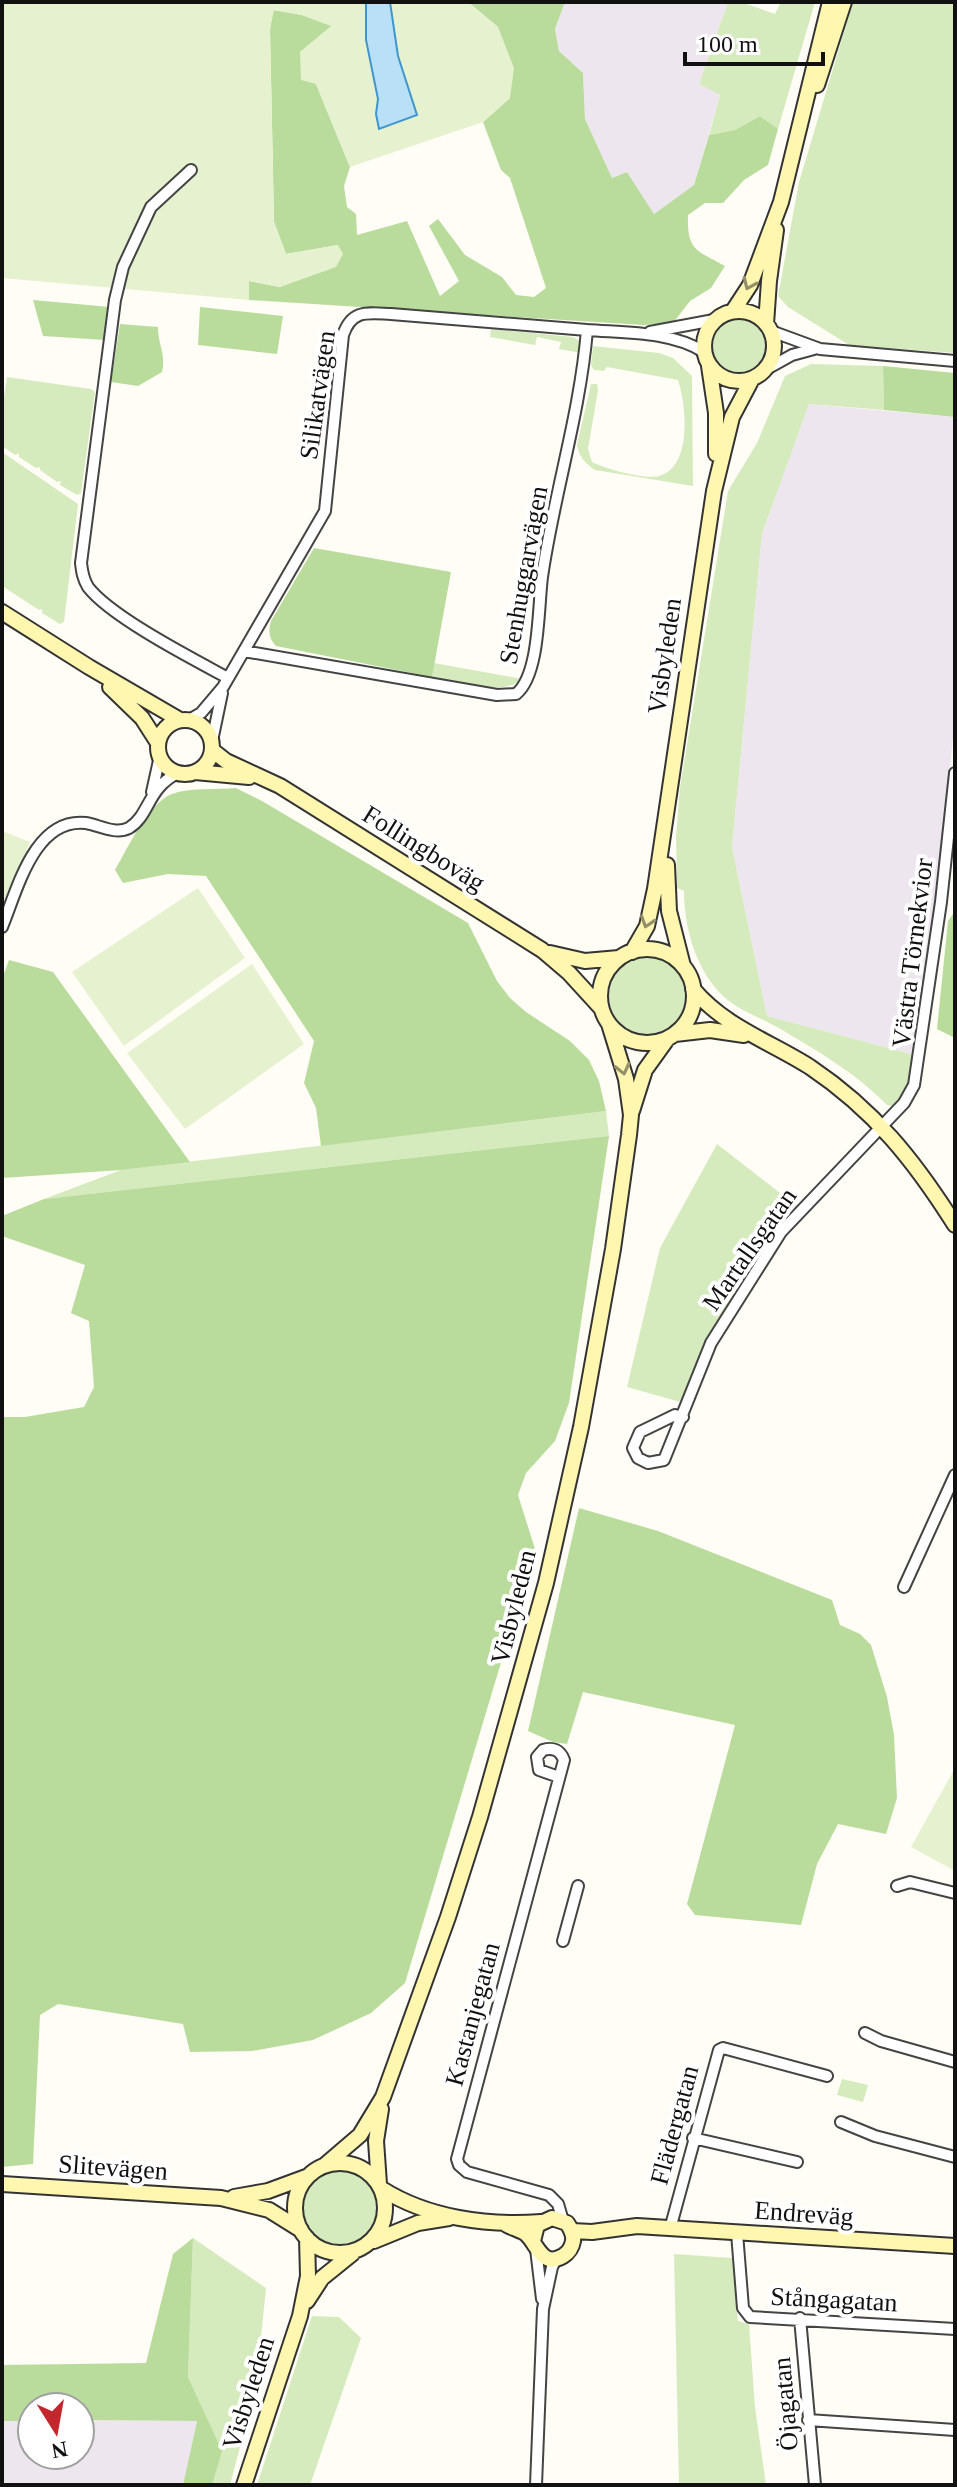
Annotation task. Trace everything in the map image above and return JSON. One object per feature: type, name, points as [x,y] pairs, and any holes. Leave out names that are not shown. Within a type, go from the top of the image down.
[{"type":"main road","points":[[768,327],[749,312],[733,311],[714,320],[705,335],[706,359],[716,374],[731,381],[758,374],[774,351],[768,327],[769,281],[781,202],[830,2]]},
{"type":"main road","points":[[792,157],[844,2]]},
{"type":"main road","points":[[733,311],[750,285],[781,202]]},
{"type":"main road","name":"Visbyleden","points":[[706,359],[716,413],[714,491]]},
{"type":"main road","name":"Visbyleden","points":[[626,955],[641,939],[649,917],[666,830],[682,696],[714,491],[732,417],[758,374]]},
{"type":"main road","points":[[2,612],[89,667],[184,720],[202,725],[212,746],[206,765],[195,772],[178,773],[165,765],[142,718],[89,667]]},
{"type":"main road","points":[[159,750],[164,729],[184,720]]},
{"type":"main road","name":"Follingboväg","points":[[212,746],[226,761],[280,786],[542,950],[569,973],[601,1008]]},
{"type":"main road","name":"Follingboväg","points":[[195,772],[243,776],[280,786]]},
{"type":"main road","name":"Visbyleden","points":[[666,830],[669,911],[683,966]]},
{"type":"main road","points":[[752,1037],[710,1030],[649,1043],[636,1042],[624,1037],[609,1024],[601,1008],[602,983],[607,972],[626,955],[649,949],[660,951],[683,966],[693,989],[718,1014],[752,1037],[807,1065],[882,1125],[916,1166],[955,1225]]},
{"type":"main road","name":"Follingboväg","points":[[542,950],[573,960],[595,961],[626,955]]},
{"type":"main road","points":[[672,1036],[691,1011],[693,989]]},
{"type":"main road","name":"Visbyleden","points":[[609,1024],[623,1066],[631,1115]]},
{"type":"main road","name":"Visbyleden","points":[[380,2186],[376,2141],[383,2097],[448,1917],[480,1817],[546,1583],[581,1427],[611,1264],[631,1115],[645,1070],[672,1036]]},
{"type":"main road","name":"Visbyleden","points":[[325,2165],[360,2135],[383,2097]]},
{"type":"main road","points":[[458,2218],[418,2223],[341,2253],[327,2251],[304,2234],[296,2217],[295,2202],[308,2176],[325,2165],[340,2162],[369,2172],[380,2186],[399,2200],[417,2207],[458,2218],[507,2225],[544,2220],[567,2226],[573,2240],[570,2249],[556,2259],[545,2257],[524,2233],[507,2225]]},
{"type":"main road","name":"Slitevägen","points":[[221,2198],[268,2191],[308,2176]]},
{"type":"main road","name":"Slitevägen","points":[[2,2184],[221,2198],[269,2210],[304,2234]]},
{"type":"main road","points":[[362,2247],[379,2232],[385,2218],[386,2203],[380,2186]]},
{"type":"main road","points":[[534,2245],[534,2231],[544,2220]]},
{"type":"main road","name":"Endreväg","points":[[567,2226],[584,2233],[624,2227],[651,2227],[955,2246]]},
{"type":"main road","name":"Endreväg","points":[[570,2249],[651,2227]]},
{"type":"main road","name":"Visbyleden","points":[[244,2485],[300,2316],[308,2276],[304,2234]]},
{"type":"main road","name":"Visbyleden","points":[[300,2316],[322,2278],[362,2247]]},
{"type":"street","points":[[191,170],[151,207],[123,267],[115,300],[81,563],[88,586],[112,609],[226,683]]},
{"type":"street","name":"Silikatvägen","points":[[226,683],[325,511],[343,335],[354,316],[391,314],[587,330]]},
{"type":"street","points":[[636,333],[714,320]]},
{"type":"street","points":[[768,327],[820,349]]},
{"type":"street","points":[[587,330],[636,333],[686,342],[706,359]]},
{"type":"street","name":"Stenhuggarvägen","points":[[244,651],[497,695],[516,694],[522,689],[527,682],[538,625],[542,578],[584,373],[587,330]]},
{"type":"street","points":[[758,374],[792,355],[820,349],[955,361]]},
{"type":"street","points":[[184,720],[201,713],[226,683]]},
{"type":"street","points":[[212,746],[226,683]]},
{"type":"street","points":[[152,794],[159,750]]},
{"type":"street","points":[[2,927],[41,842],[50,834],[79,823],[115,830],[129,827],[139,819],[161,783],[178,773]]},
{"type":"street","name":"Västra Törnekvior","points":[[882,1125],[908,1098],[918,1071],[955,773]]},
{"type":"street","name":"Martallsgatan","points":[[683,1417],[675,1415],[640,1432],[633,1448],[638,1458],[648,1463],[664,1460],[683,1417],[711,1343],[781,1232],[882,1125]]},
{"type":"street","points":[[904,1587],[955,1475]]},
{"type":"street","name":"Kastanjegatan","points":[[553,2198],[541,2191],[467,2172],[457,2159],[559,1777]]},
{"type":"street","points":[[897,1886],[910,1882],[955,1893]]},
{"type":"street","points":[[563,1941],[578,1886]]},
{"type":"street","points":[[865,2033],[881,2041],[955,2062]]},
{"type":"street","name":"Flädergatan","points":[[670,2229],[719,2050],[723,2048],[827,2076]]},
{"type":"street","points":[[841,2122],[886,2139],[955,2157]]},
{"type":"street","points":[[693,2138],[797,2162]]},
{"type":"street","points":[[544,2220],[552,2210],[553,2198]]},
{"type":"street","points":[[553,2198],[567,2226]]},
{"type":"street","name":"Stångagatan","points":[[737,2233],[744,2312],[750,2317],[955,2329]]},
{"type":"street","points":[[534,2245],[543,2309]]},
{"type":"street","points":[[536,2485],[543,2309],[556,2259]]},
{"type":"street","name":"Öjagatan","points":[[800,2318],[815,2485]]},
{"type":"street","points":[[808,2420],[955,2430]]},
{"type":"shaded area","points":[[565,2],[728,2],[699,84],[720,95],[694,185],[654,214],[627,172],[612,178],[585,119],[583,73],[559,51],[555,29]]},
{"type":"shaded area","points":[[809,404],[955,417],[955,715],[939,890],[915,1055],[767,1016],[732,847],[762,534]]},
{"type":"shaded area","points":[[96,2420],[197,2421],[183,2485],[2,2485],[2,2421],[16,2421],[16,2471],[96,2471]]},
{"type":"green space","points":[[2,2],[468,2],[498,27],[514,68],[510,98],[483,122],[350,167],[316,84],[301,80],[300,52],[331,26],[302,15],[274,10],[270,29],[274,222],[286,254],[338,245],[343,254],[336,267],[280,287],[249,281],[249,300],[2,278]]},
{"type":"green space","points":[[468,2],[565,2],[555,29],[559,51],[583,73],[585,119],[612,178],[627,172],[654,214],[694,185],[709,135],[735,130],[760,116],[778,129],[768,165],[744,180],[723,203],[705,203],[688,215],[689,236],[695,248],[725,266],[711,288],[690,301],[673,323],[644,325],[249,300],[249,281],[280,287],[298,278],[338,245],[286,254],[274,222],[270,29],[273,10],[302,15],[332,26],[300,52],[350,167],[344,186],[347,207],[356,214],[357,235],[407,221],[440,296],[459,281],[429,226],[438,219],[465,255],[502,277],[516,295],[534,297],[546,288],[510,178],[501,170],[483,122],[510,98],[498,27]]},
{"type":"green space","points":[[728,2],[741,2],[775,14],[781,2],[815,2],[778,129],[760,116],[735,130],[709,135],[720,95],[699,84]]},
{"type":"green space","points":[[853,2],[955,2],[955,353],[849,345],[788,307],[778,296],[799,182]]},
{"type":"green space","points":[[33,300],[110,307],[105,340],[43,336]]},
{"type":"green space","points":[[200,307],[283,316],[277,354],[198,345]]},
{"type":"green space","points":[[738,319],[757,327],[765,346],[757,365],[738,373],[719,365],[711,346],[719,327]]},
{"type":"green space","points":[[120,324],[158,327],[162,372],[138,386],[111,382]]},
{"type":"green space","points":[[491,329],[573,337],[580,341],[581,353],[559,349],[561,342],[537,337],[535,345],[490,337]]},
{"type":"green space","points":[[593,346],[659,353],[673,358],[692,376],[693,486],[595,470],[583,459],[577,445],[591,384],[597,384],[598,390],[588,449],[592,462],[626,473],[659,476],[670,470],[677,461],[684,434],[678,380],[607,367],[604,371],[594,370],[591,365]]},
{"type":"green space","points":[[811,364],[883,366],[884,410],[809,404],[762,534],[732,847],[767,1016],[915,1055],[906,1092],[892,1106],[835,1063],[740,1008],[720,993],[698,959],[686,918],[684,891],[677,888],[676,836],[680,788],[728,491],[757,443],[785,376]]},
{"type":"green space","points":[[883,366],[955,373],[955,417],[884,410]]},
{"type":"green space","points":[[7,377],[95,392],[81,493],[77,495],[60,485],[61,481],[57,482],[40,467],[36,468],[19,457],[19,453],[15,455],[2,446],[2,410]]},
{"type":"green space","points":[[2,452],[78,504],[64,622],[60,624],[42,613],[42,609],[2,586]]},
{"type":"green space","points":[[314,548],[451,572],[432,677],[276,646],[270,635],[271,621]]},
{"type":"green space","points":[[434,663],[523,679],[503,687],[466,685],[432,677]]},
{"type":"green space","points":[[236,788],[468,923],[497,981],[510,998],[570,1041],[589,1060],[599,1081],[606,1111],[321,1146],[316,1108],[304,1083],[314,1041],[206,876],[168,874],[123,883],[115,870],[139,827],[163,799],[187,790]]},
{"type":"green space","points":[[2,831],[30,842],[2,914]]},
{"type":"green space","points":[[198,888],[245,958],[124,1046],[72,972]]},
{"type":"green space","points":[[955,911],[955,1038],[937,1029],[948,921]]},
{"type":"green space","points":[[646,955],[662,959],[675,967],[683,980],[687,996],[683,1012],[675,1025],[662,1033],[646,1037],[630,1033],[617,1025],[609,1012],[605,996],[609,980],[617,967],[630,959]]},
{"type":"green space","points":[[9,960],[53,972],[190,1162],[2,1178],[2,979]]},
{"type":"green space","points":[[252,964],[304,1044],[185,1129],[127,1053]]},
{"type":"green space","points":[[606,1111],[609,1136],[44,1199],[121,1170]]},
{"type":"green space","points":[[609,1136],[569,1403],[555,1441],[526,1473],[518,1495],[535,1549],[405,1983],[371,2013],[313,2040],[252,2051],[190,2052],[183,2024],[58,2004],[40,2015],[33,2164],[2,2167],[2,1417],[25,1417],[84,1407],[94,1387],[89,1321],[71,1313],[85,1265],[2,1236],[2,1216],[44,1199]]},
{"type":"green space","points":[[717,1144],[797,1206],[785,1218],[706,1344],[684,1403],[627,1387],[660,1248]]},
{"type":"green space","points":[[579,1508],[658,1531],[832,1600],[840,1625],[860,1634],[871,1645],[887,1697],[894,1735],[897,1798],[886,1834],[838,1824],[817,1864],[801,1925],[695,1915],[687,1904],[735,1725],[583,1692],[567,1744],[553,1742],[528,1731]]},
{"type":"green space","points":[[955,1768],[955,1871],[911,1847]]},
{"type":"green space","points":[[842,2079],[868,2085],[863,2102],[837,2095]]},
{"type":"green space","points":[[341,2169],[356,2172],[369,2181],[378,2194],[381,2209],[378,2224],[369,2237],[356,2246],[341,2249],[326,2246],[313,2237],[304,2224],[301,2209],[304,2194],[313,2181],[326,2172]]},
{"type":"green space","points":[[193,2238],[266,2288],[256,2386],[230,2485],[212,2485],[221,2451],[188,2377]]},
{"type":"green space","points":[[193,2238],[188,2377],[222,2451],[212,2485],[183,2485],[197,2421],[96,2420],[96,2391],[16,2391],[16,2421],[2,2421],[2,2365],[146,2363],[173,2254]]},
{"type":"green space","points":[[674,2254],[732,2258],[738,2321],[749,2324],[755,2407],[766,2485],[679,2485]]},
{"type":"green space","points":[[312,2316],[339,2317],[361,2338],[310,2485],[257,2485]]},
{"type":"water","points":[[366,2],[390,2],[398,56],[417,115],[379,129],[376,114],[378,99],[366,40]]}]
